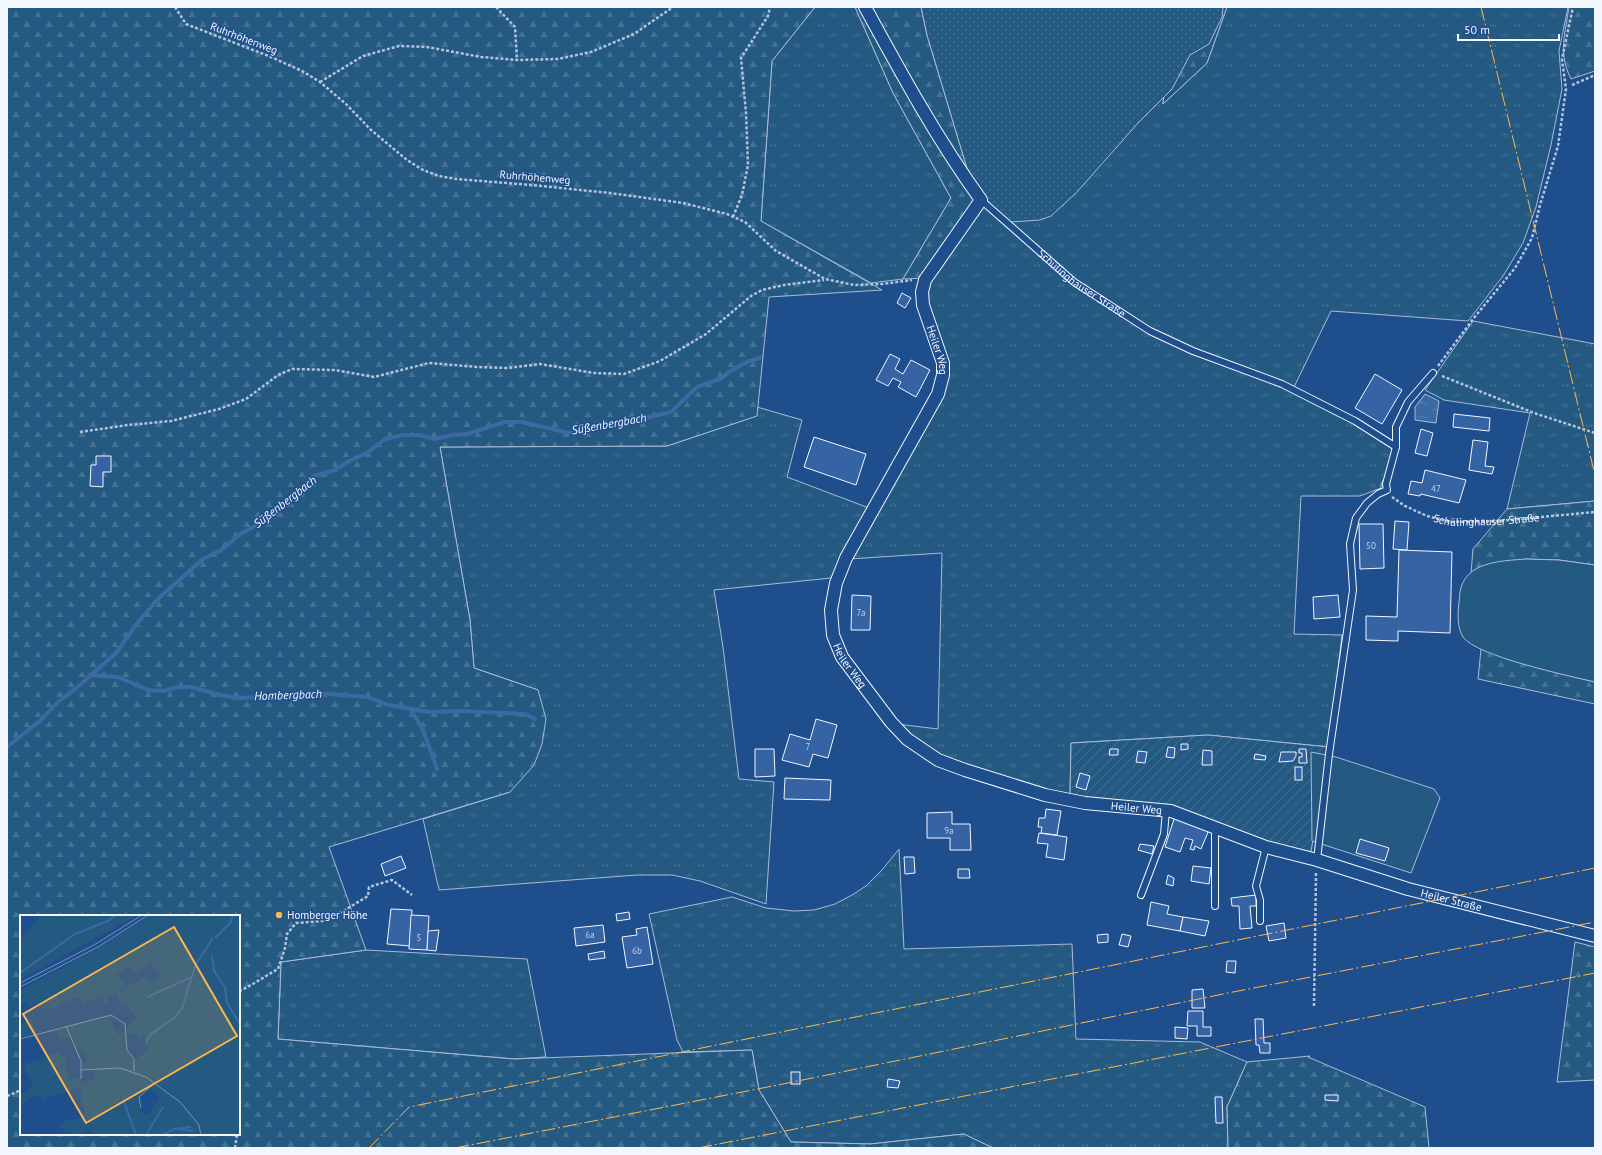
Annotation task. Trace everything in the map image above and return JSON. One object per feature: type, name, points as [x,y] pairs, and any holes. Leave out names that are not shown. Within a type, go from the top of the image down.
[{"type":"street","name":"Schülinghauser Straße","points":[[865,7],[912,93],[962,173],[982,200]]},
{"type":"street","name":"Heiler Weg","points":[[982,200],[925,280],[922,292],[923,305],[943,363],[943,375],[938,394],[846,558],[836,583],[831,610],[833,635],[842,658],[890,722],[907,739],[938,760],[1046,795],[1085,803],[1171,811],[1266,847],[1313,859]]},
{"type":"street","name":"Heiler Straße","points":[[1313,859],[1408,889],[1595,936]]},
{"type":"lane","name":"Schülinghauser Straße","points":[[982,200],[1074,282],[1150,331],[1193,351],[1282,384],[1355,421],[1396,447]]},
{"type":"lane","points":[[1313,859],[1353,590],[1350,544],[1356,518],[1367,503],[1378,494],[1387,490],[1386,484],[1396,447],[1396,427],[1408,402],[1433,373]]},
{"type":"lane","points":[[1141,895],[1164,834],[1166,810]]},
{"type":"lane","points":[[1215,827],[1215,906]]},
{"type":"lane","points":[[1260,921],[1260,900],[1256,886],[1266,847]]},
{"type":"path","name":"Ruhrhöhenweg","points":[[176,7],[186,24],[271,57],[302,71],[320,82],[346,104],[371,130],[407,160],[423,170],[439,176],[456,179],[531,184],[683,203],[733,216],[745,222],[776,251],[825,280],[854,285],[925,280]]},
{"type":"path","points":[[496,7],[515,27],[517,60]]},
{"type":"path","points":[[320,82],[363,56],[399,46],[427,47],[481,57],[517,60],[558,59],[591,52],[634,34],[673,7]]},
{"type":"path","points":[[733,216],[742,195],[748,165],[746,113],[741,58],[768,16],[770,7]]},
{"type":"path","points":[[1573,7],[1562,59],[1566,89],[1558,146],[1540,205],[1532,238],[1515,268],[1473,319],[1433,373],[1534,413],[1595,433]]},
{"type":"path","points":[[1572,85],[1595,75]]},
{"type":"path","points":[[80,432],[171,421],[219,409],[246,399],[278,375],[292,369],[335,370],[374,377],[429,364],[477,368],[508,368],[540,364],[594,373],[624,374],[660,361],[706,334],[751,296],[762,290],[784,285],[825,280]]},
{"type":"path","name":"Schülinghauser Straße","points":[[1387,490],[1405,506],[1427,516],[1450,522],[1498,521],[1595,512]]},
{"type":"path","points":[[1313,859],[1314,1006]]},
{"type":"path","points":[[240,991],[251,986],[266,975],[278,969],[285,948],[286,934],[296,923],[322,920],[340,913],[368,896],[369,887],[392,880],[412,895]]},
{"type":"path","points":[[7,1096],[20,1090]]},
{"type":"path","points":[[235,1148],[237,1135]]},
{"type":"green space","points":[[7,7],[815,7],[772,61],[761,221],[882,290],[769,297],[757,416],[667,446],[440,447],[470,620],[474,668],[538,690],[546,719],[542,744],[534,765],[510,792],[329,847],[366,950],[281,962],[278,1039],[514,1059],[752,1050],[759,1090],[791,1142],[870,1144],[964,1134],[993,1148],[7,1148]]},
{"type":"green space","points":[[815,7],[855,7],[893,93],[951,198],[903,279],[871,283],[761,221],[772,61]]},
{"type":"green space","points":[[855,7],[921,7],[927,35],[969,175],[982,203],[925,278],[903,279],[951,198],[893,93]]},
{"type":"green space","points":[[921,7],[1172,7],[1163,104],[1207,63],[1227,7],[1568,7],[1559,51],[1562,89],[1551,145],[1536,207],[1523,243],[1503,276],[1468,321],[1331,311],[1294,387],[1282,381],[1193,348],[1151,328],[1076,279],[986,200],[970,178],[927,35]]},
{"type":"green space","points":[[921,7],[1223,7],[1222,17],[1209,44],[1190,55],[1172,89],[1138,123],[1077,192],[1051,216],[1040,220],[1011,222],[986,200],[969,175],[927,35]]},
{"type":"green space","points":[[1172,7],[1227,7],[1207,63],[1163,104]]},
{"type":"green space","points":[[1569,7],[1595,7],[1595,71],[1571,79],[1567,70],[1564,52],[1564,35]]},
{"type":"green space","points":[[984,205],[1072,284],[1149,333],[1281,386],[1354,423],[1393,448],[1389,469],[1381,484],[1381,488],[1360,496],[1301,496],[1294,634],[1342,635],[1329,747],[1208,735],[1071,743],[1070,796],[1046,792],[941,757],[897,724],[938,729],[942,553],[849,559],[947,376],[927,305],[928,281]]},
{"type":"green space","points":[[1473,321],[1595,344],[1595,501],[1507,509],[1530,413],[1444,400],[1425,390]]},
{"type":"green space","points":[[757,407],[802,420],[787,477],[869,508],[831,578],[714,590],[723,647],[739,779],[774,782],[766,904],[700,881],[672,875],[637,875],[439,890],[423,819],[510,792],[538,690],[474,668],[470,620],[440,447],[667,446],[756,416]]},
{"type":"green space","points":[[1595,501],[1595,565],[1559,560],[1526,559],[1479,567],[1471,573],[1473,549],[1507,509]]},
{"type":"green space","points":[[1526,559],[1559,560],[1595,565],[1595,682],[1504,658],[1471,644],[1463,637],[1458,620],[1460,592],[1463,582],[1469,574],[1477,568],[1496,562]]},
{"type":"green space","points":[[1481,649],[1517,662],[1595,682],[1595,704],[1478,679]]},
{"type":"green space","points":[[1208,735],[1329,747],[1310,857],[1221,825],[1070,796],[1071,743]]},
{"type":"green space","points":[[1311,752],[1336,757],[1434,789],[1440,798],[1411,873],[1312,841]]},
{"type":"green space","points":[[899,849],[904,949],[1072,944],[1076,1039],[1200,1042],[1247,1062],[1227,1107],[1228,1148],[993,1148],[964,1134],[870,1144],[791,1142],[759,1090],[752,1050],[683,1052],[677,1040],[649,914],[732,897],[766,908],[794,911],[814,910],[835,904],[866,886],[882,870]]},
{"type":"green space","points":[[1575,942],[1595,947],[1595,1080],[1557,1082]]},
{"type":"green space","points":[[366,950],[527,959],[546,1057],[514,1059],[278,1039],[281,962]]},
{"type":"green space","points":[[1310,1056],[1308,1057],[1425,1107],[1429,1148],[1228,1148],[1227,1107],[1247,1062]]},
{"type":"water","points":[[1425,394],[1439,401],[1436,423],[1415,420],[1415,407]]},
{"type":"building","points":[[902,293],[911,298],[905,308],[897,303]]},
{"type":"building","points":[[890,354],[900,359],[895,369],[903,374],[911,360],[930,370],[916,397],[898,387],[901,382],[893,378],[888,386],[876,380]]},
{"type":"building","points":[[1375,374],[1402,390],[1382,424],[1355,408]]},
{"type":"building","points":[[1454,414],[1490,418],[1489,431],[1453,427]]},
{"type":"building","points":[[1421,429],[1433,433],[1427,456],[1415,453]]},
{"type":"building","points":[[814,437],[866,454],[856,485],[804,467]]},
{"type":"building","points":[[1473,440],[1488,442],[1485,466],[1494,467],[1492,474],[1469,470]]},
{"type":"building","points":[[96,456],[111,456],[111,472],[103,472],[103,487],[90,486],[91,465],[96,465]]},
{"type":"building","points":[[1425,470],[1466,480],[1459,503],[1421,494],[1420,496],[1408,494],[1411,481],[1422,483]]},
{"type":"building","points":[[1395,521],[1409,522],[1407,550],[1393,549]]},
{"type":"building","points":[[1359,524],[1383,524],[1384,568],[1360,569]]},
{"type":"building","points":[[1399,550],[1452,552],[1450,633],[1398,631],[1398,641],[1366,640],[1366,616],[1397,617]]},
{"type":"building","points":[[852,595],[871,596],[870,630],[851,630]]},
{"type":"building","points":[[1338,595],[1340,617],[1314,619],[1313,597]]},
{"type":"building","points":[[816,719],[837,725],[828,758],[813,754],[809,767],[782,760],[790,734],[810,740]]},
{"type":"building","points":[[1181,744],[1188,744],[1188,749],[1181,750]]},
{"type":"building","points":[[1168,747],[1175,748],[1174,758],[1166,757]]},
{"type":"building","points":[[755,749],[774,749],[775,776],[755,777]]},
{"type":"building","points":[[1110,749],[1118,749],[1118,755],[1109,755]]},
{"type":"building","points":[[1299,749],[1306,749],[1307,763],[1299,763],[1299,757],[1302,757],[1302,753],[1299,753]]},
{"type":"building","points":[[1203,750],[1212,751],[1212,765],[1202,765]]},
{"type":"building","points":[[1138,751],[1147,752],[1145,763],[1136,762]]},
{"type":"building","points":[[1281,752],[1296,752],[1296,756],[1293,761],[1279,762]]},
{"type":"building","points":[[1255,754],[1266,756],[1265,760],[1254,759]]},
{"type":"building","points":[[1295,767],[1302,767],[1302,780],[1295,780]]},
{"type":"building","points":[[1080,773],[1090,776],[1086,790],[1076,787]]},
{"type":"building","points":[[785,778],[831,780],[830,800],[784,799]]},
{"type":"building","points":[[1046,809],[1061,811],[1057,835],[1041,833],[1042,827],[1038,827],[1039,818],[1045,818]]},
{"type":"building","points":[[952,812],[952,824],[970,824],[971,850],[950,850],[950,838],[927,838],[927,813]]},
{"type":"building","points":[[1175,816],[1209,830],[1201,849],[1195,846],[1194,850],[1190,849],[1193,840],[1185,838],[1180,852],[1165,847]]},
{"type":"building","points":[[1039,833],[1067,837],[1064,860],[1046,857],[1048,844],[1037,843]]},
{"type":"building","points":[[1360,839],[1389,848],[1385,861],[1356,853]]},
{"type":"building","points":[[1140,844],[1154,846],[1152,854],[1138,850]]},
{"type":"building","points":[[401,856],[406,868],[385,876],[381,864]]},
{"type":"building","points":[[904,857],[914,857],[915,873],[905,874]]},
{"type":"building","points":[[1193,866],[1211,868],[1209,884],[1191,881]]},
{"type":"building","points":[[958,869],[969,869],[970,878],[958,878]]},
{"type":"building","points":[[1168,875],[1174,878],[1173,886],[1166,884]]},
{"type":"building","points":[[1256,895],[1256,906],[1250,906],[1252,928],[1240,929],[1239,906],[1232,906],[1231,898]]},
{"type":"building","points":[[1151,902],[1169,906],[1167,914],[1183,917],[1180,931],[1147,925]]},
{"type":"building","points":[[391,909],[412,910],[410,946],[387,944]]},
{"type":"building","points":[[629,912],[630,919],[617,921],[616,914]]},
{"type":"building","points":[[411,915],[429,916],[427,950],[409,949]]},
{"type":"building","points":[[1183,917],[1209,921],[1205,936],[1180,931]]},
{"type":"building","points":[[1284,923],[1286,938],[1269,941],[1266,926]]},
{"type":"building","points":[[603,925],[605,942],[576,946],[574,928]]},
{"type":"building","points":[[647,927],[653,964],[627,968],[622,937],[637,935],[636,929]]},
{"type":"building","points":[[439,930],[436,951],[427,950],[428,931]]},
{"type":"building","points":[[1108,934],[1108,942],[1098,943],[1097,935]]},
{"type":"building","points":[[1122,934],[1131,936],[1128,947],[1119,945]]},
{"type":"building","points":[[604,951],[605,958],[589,960],[588,954]]},
{"type":"building","points":[[1227,961],[1236,961],[1235,973],[1226,972]]},
{"type":"building","points":[[1203,989],[1205,1008],[1192,1008],[1192,990]]},
{"type":"building","points":[[1188,1011],[1203,1011],[1203,1027],[1211,1027],[1211,1036],[1197,1036],[1197,1026],[1187,1026]]},
{"type":"building","points":[[1255,1019],[1263,1019],[1264,1043],[1270,1043],[1270,1053],[1260,1053],[1259,1045],[1256,1045]]},
{"type":"building","points":[[1175,1027],[1188,1028],[1187,1039],[1175,1038]]},
{"type":"building","points":[[791,1072],[800,1072],[800,1084],[791,1084]]},
{"type":"building","points":[[888,1079],[900,1081],[898,1088],[887,1087]]},
{"type":"building","points":[[1325,1095],[1338,1095],[1338,1101],[1325,1100]]},
{"type":"building","points":[[1215,1097],[1222,1097],[1223,1123],[1216,1123]]},
{"type":"waterway","name":"Süßenbergbach","points":[[7,747],[41,720],[58,702],[116,653],[138,622],[158,599],[203,559],[223,549],[240,534],[259,524],[279,505],[293,497],[314,476],[335,470],[351,460],[367,453],[385,439],[403,435],[420,435],[434,439],[467,434],[505,422],[522,422],[569,433],[587,431],[605,424],[629,422],[671,412],[697,387],[722,378],[730,371],[749,361],[760,358]]},
{"type":"waterway","name":"Hombergbach","points":[[90,675],[118,677],[148,690],[163,691],[179,687],[191,687],[237,698],[315,693],[368,697],[388,705],[429,712],[462,711],[525,714],[535,719]]},
{"type":"waterway","points":[[411,710],[423,730],[437,769]]},
{"type":"power","points":[[1481,7],[1595,475]]},
{"type":"power","points":[[369,1148],[409,1107],[1595,868]]},
{"type":"power","points":[[455,1148],[778,1085],[1233,992],[1595,922]]},
{"type":"power","points":[[698,1148],[1595,973]]},
{"type":"place","name":"Homberger Höhe","points":[[279,915]]}]
